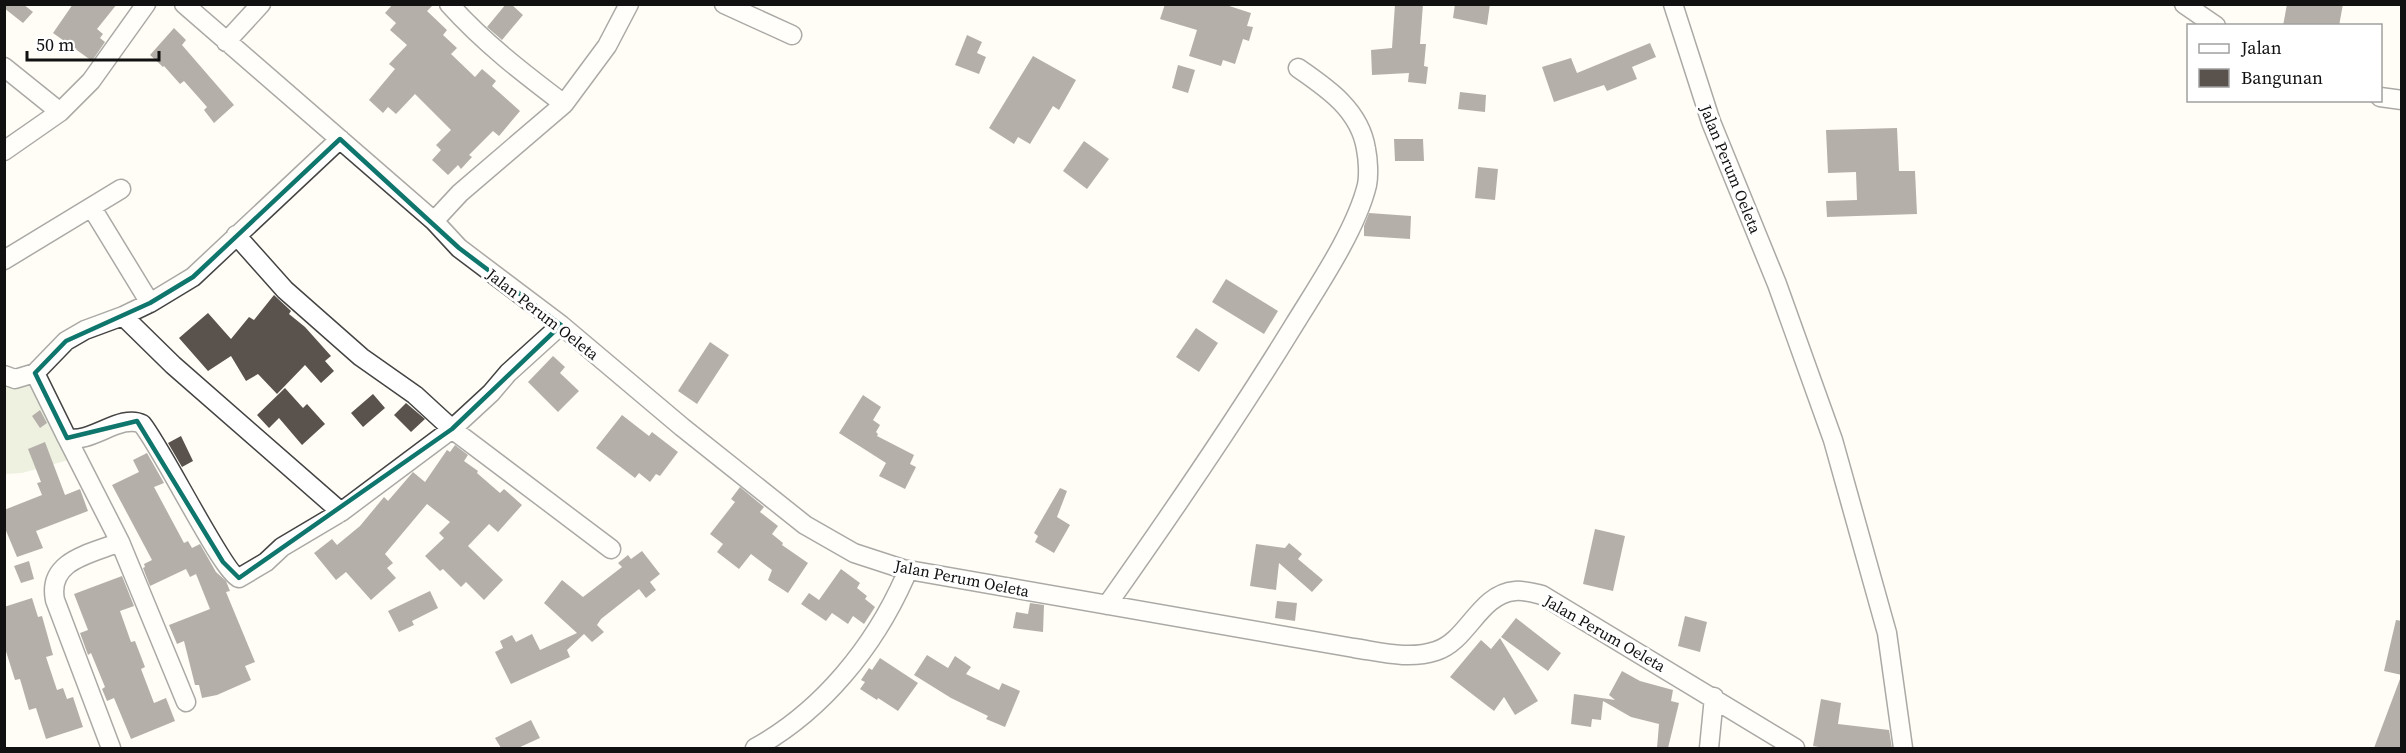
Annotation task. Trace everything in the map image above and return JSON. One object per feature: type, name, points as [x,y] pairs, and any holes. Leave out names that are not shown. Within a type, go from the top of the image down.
[{"type":"street","points":[[4,151],[60,112],[91,81],[146,4]]},
{"type":"street","name":"Jalan Perum Oeleta","points":[[184,4],[434,221],[459,248],[561,325],[682,428],[805,525],[854,553],[903,569],[1354,648],[1415,656],[1438,651],[1462,636],[1476,616],[1495,599],[1515,591],[1528,592],[1542,595],[1714,697],[1770,742],[1796,748]]},
{"type":"street","points":[[226,42],[261,4]]},
{"type":"street","points":[[449,4],[471,28],[514,66],[564,104]]},
{"type":"street","points":[[434,221],[460,193],[564,104],[607,46],[629,4]]},
{"type":"street","points":[[724,4],[792,35]]},
{"type":"street","name":"Jalan Perum Oeleta","points":[[1673,4],[1710,122],[1777,284],[1833,440],[1887,633],[1903,748]]},
{"type":"street","points":[[2184,4],[2213,24]]},
{"type":"street","points":[[4,67],[60,112]]},
{"type":"street","points":[[1107,605],[1185,496],[1248,400],[1328,270],[1368,182],[1366,147],[1346,105],[1298,68]]},
{"type":"street","points":[[2382,97],[2402,100]]},
{"type":"street","points":[[4,375],[15,379],[34,373],[66,341],[85,330],[150,303],[193,277],[340,139]]},
{"type":"street","points":[[4,260],[121,189]]},
{"type":"street","points":[[92,208],[150,303]]},
{"type":"street","points":[[236,235],[285,290],[361,357],[415,395],[452,429],[611,549]]},
{"type":"street","points":[[123,316],[173,365],[341,512]]},
{"type":"street","points":[[67,438],[79,439],[126,422],[135,421],[142,424],[223,562],[235,577],[239,578],[249,574],[282,547],[341,512],[452,429],[508,373],[561,325]]},
{"type":"street","points":[[34,373],[120,542],[186,702]]},
{"type":"street","points":[[111,748],[55,600],[52,586],[56,576],[67,564],[120,542]]},
{"type":"street","points":[[755,748],[782,734],[800,719],[850,668],[896,597],[905,577],[903,569]]},
{"type":"street","points":[[1709,748],[1714,697]]},
{"type":"highlighted area","points":[[340,139],[459,248],[561,325],[452,429],[239,578],[223,562],[137,421],[67,438],[35,373],[66,341],[150,303],[193,277]]},
{"type":"green space","points":[[5,381],[27,382],[50,414],[72,459],[22,473],[5,474]]},
{"type":"building","points":[[4,4],[23,4],[33,12],[23,23],[4,8]]},
{"type":"building","points":[[73,4],[117,4],[97,29],[103,34],[100,38],[105,42],[92,61],[53,33]]},
{"type":"building","points":[[393,4],[434,4],[427,11],[447,30],[443,35],[457,48],[451,54],[475,77],[482,69],[496,81],[492,86],[520,111],[499,136],[493,131],[469,155],[472,157],[461,169],[458,165],[448,175],[432,160],[441,150],[436,145],[451,130],[415,94],[396,114],[388,107],[383,113],[369,100],[395,69],[389,64],[407,45],[390,30],[396,23],[385,13]]},
{"type":"building","points":[[506,4],[511,4],[523,15],[502,40],[487,27]]},
{"type":"building","points":[[1165,4],[1223,4],[1251,13],[1247,26],[1253,27],[1249,41],[1243,39],[1235,64],[1223,60],[1221,66],[1189,56],[1197,30],[1160,19]]},
{"type":"building","points":[[1395,4],[1423,4],[1420,44],[1426,44],[1424,66],[1428,67],[1426,84],[1408,82],[1409,73],[1372,75],[1371,50],[1392,48]]},
{"type":"building","points":[[1455,4],[1490,4],[1487,25],[1453,18]]},
{"type":"building","points":[[2287,4],[2343,4],[2339,24],[2283,24]]},
{"type":"building","points":[[174,28],[186,40],[182,45],[234,105],[214,123],[204,110],[207,107],[184,81],[180,84],[164,66],[150,55]]},
{"type":"building","points":[[967,35],[982,42],[977,53],[986,57],[979,74],[955,65]]},
{"type":"building","points":[[1650,43],[1656,57],[1632,67],[1637,79],[1607,91],[1604,85],[1554,102],[1542,67],[1571,58],[1577,73]]},
{"type":"building","points":[[1033,56],[1076,80],[1059,110],[1053,106],[1030,144],[1018,137],[1014,144],[989,128]]},
{"type":"building","points":[[1178,65],[1195,70],[1188,93],[1172,88]]},
{"type":"building","points":[[1460,92],[1486,95],[1485,112],[1458,109]]},
{"type":"building","points":[[1897,128],[1899,171],[1915,171],[1917,214],[1827,217],[1826,201],[1857,200],[1856,172],[1828,173],[1826,130]]},
{"type":"building","points":[[1394,139],[1423,139],[1424,161],[1395,161]]},
{"type":"building","points":[[1084,141],[1109,159],[1087,189],[1063,171]]},
{"type":"building","points":[[1478,167],[1498,169],[1495,200],[1475,198]]},
{"type":"building","points":[[1369,213],[1411,216],[1410,239],[1364,236],[1364,226]]},
{"type":"building","points":[[1226,279],[1278,311],[1264,334],[1212,302]]},
{"type":"building","points":[[274,295],[291,311],[289,314],[305,327],[331,356],[325,361],[334,371],[321,383],[305,365],[277,394],[258,374],[246,381],[231,356],[208,371],[179,338],[208,313],[231,339],[249,317],[254,320]]},
{"type":"building","points":[[1196,328],[1218,343],[1199,372],[1176,357]]},
{"type":"building","points":[[710,342],[729,355],[697,404],[678,391]]},
{"type":"building","points":[[553,356],[565,367],[560,373],[579,391],[558,412],[528,382]]},
{"type":"building","points":[[285,388],[303,408],[307,404],[325,424],[302,445],[279,418],[269,428],[257,415]]},
{"type":"building","points":[[373,394],[385,408],[363,427],[351,413]]},
{"type":"building","points":[[863,395],[881,407],[873,420],[880,425],[876,432],[877,436],[914,455],[910,464],[916,467],[905,489],[879,476],[886,463],[839,433]]},
{"type":"building","points":[[406,403],[425,419],[411,432],[394,415]]},
{"type":"building","points":[[40,410],[47,423],[40,428],[32,416]]},
{"type":"building","points":[[622,415],[649,436],[652,432],[678,452],[660,476],[656,474],[650,482],[639,473],[635,478],[596,448]]},
{"type":"building","points":[[181,436],[193,461],[182,467],[168,443]]},
{"type":"building","points":[[45,442],[65,495],[80,489],[88,511],[36,531],[43,548],[17,557],[4,526],[4,510],[42,495],[37,483],[41,482],[28,449]]},
{"type":"building","points":[[455,445],[468,455],[464,461],[478,471],[477,473],[500,493],[504,489],[522,505],[498,532],[489,524],[468,546],[503,580],[484,600],[466,582],[461,587],[443,569],[440,571],[425,556],[444,538],[439,533],[450,522],[427,504],[385,554],[393,563],[387,568],[396,578],[371,600],[346,572],[336,580],[314,553],[332,539],[337,545],[360,526],[384,497],[388,501],[413,472],[425,482],[447,450],[450,452]]},
{"type":"building","points":[[147,453],[164,483],[154,487],[184,543],[188,541],[192,548],[200,544],[216,572],[226,581],[230,591],[226,592],[255,662],[245,666],[251,680],[217,695],[202,698],[199,685],[195,685],[184,641],[177,644],[169,625],[210,609],[196,574],[190,577],[186,569],[150,586],[143,568],[144,564],[152,560],[112,485],[139,472],[133,460]]},
{"type":"building","points":[[740,487],[764,507],[760,512],[778,526],[772,534],[783,543],[782,545],[808,563],[788,593],[768,580],[772,570],[751,554],[739,569],[717,552],[723,544],[710,534],[735,502],[731,499]]},
{"type":"building","points":[[1060,488],[1067,491],[1057,517],[1070,525],[1054,553],[1035,542],[1038,536],[1034,533]]},
{"type":"building","points":[[1595,529],[1625,536],[1613,591],[1583,584]]},
{"type":"building","points":[[1289,543],[1302,554],[1298,559],[1323,580],[1312,592],[1279,563],[1276,590],[1250,586],[1256,544],[1285,548]]},
{"type":"building","points":[[642,551],[660,574],[650,582],[656,590],[646,598],[639,589],[601,619],[597,625],[604,632],[592,642],[584,634],[567,650],[570,657],[511,684],[495,652],[503,648],[500,641],[512,635],[516,642],[532,634],[540,650],[577,633],[544,603],[562,580],[583,597],[622,567],[618,563],[628,555],[631,559]]},
{"type":"building","points":[[29,561],[34,579],[21,583],[14,566]]},
{"type":"building","points":[[841,569],[860,583],[857,588],[875,607],[864,624],[853,616],[848,624],[832,613],[826,621],[801,604],[809,593],[819,600]]},
{"type":"building","points":[[122,576],[134,606],[120,611],[131,642],[135,641],[145,667],[141,669],[154,703],[166,698],[175,721],[131,739],[114,698],[107,701],[102,689],[105,687],[91,653],[88,655],[80,633],[88,630],[74,594]]},
{"type":"building","points":[[430,591],[438,608],[412,621],[414,625],[399,632],[388,611]]},
{"type":"building","points":[[32,598],[38,617],[42,616],[53,655],[46,657],[57,690],[63,688],[67,699],[73,697],[83,727],[46,739],[36,708],[29,710],[20,679],[15,680],[4,645],[4,607]]},
{"type":"building","points":[[1277,601],[1297,603],[1295,621],[1275,618]]},
{"type":"building","points":[[1030,603],[1044,605],[1043,632],[1013,628],[1016,612],[1028,614]]},
{"type":"building","points":[[1685,616],[1707,622],[1700,652],[1678,646]]},
{"type":"building","points":[[1516,618],[1561,653],[1548,671],[1501,637]]},
{"type":"building","points":[[2396,620],[2402,621],[2402,675],[2384,671]]},
{"type":"building","points":[[1500,638],[1538,701],[1515,715],[1504,697],[1494,711],[1450,677],[1481,640],[1491,649]]},
{"type":"building","points":[[927,655],[948,668],[955,656],[971,667],[966,674],[999,690],[1002,683],[1020,691],[1005,727],[986,719],[988,716],[951,698],[914,675]]},
{"type":"building","points":[[880,658],[918,683],[898,711],[860,689],[865,682],[861,680]]},
{"type":"building","points":[[1622,671],[1640,681],[1673,690],[1671,701],[1679,703],[1668,748],[1657,748],[1659,724],[1631,717],[1603,701],[1601,720],[1592,719],[1591,727],[1571,724],[1574,694],[1615,700],[1609,695]]},
{"type":"building","points":[[2400,679],[2402,748],[2374,748],[2377,740]]},
{"type":"building","points":[[1821,699],[1841,703],[1838,724],[1889,730],[1892,748],[1813,746]]},
{"type":"building","points":[[531,720],[540,738],[518,748],[501,748],[495,738]]}]
